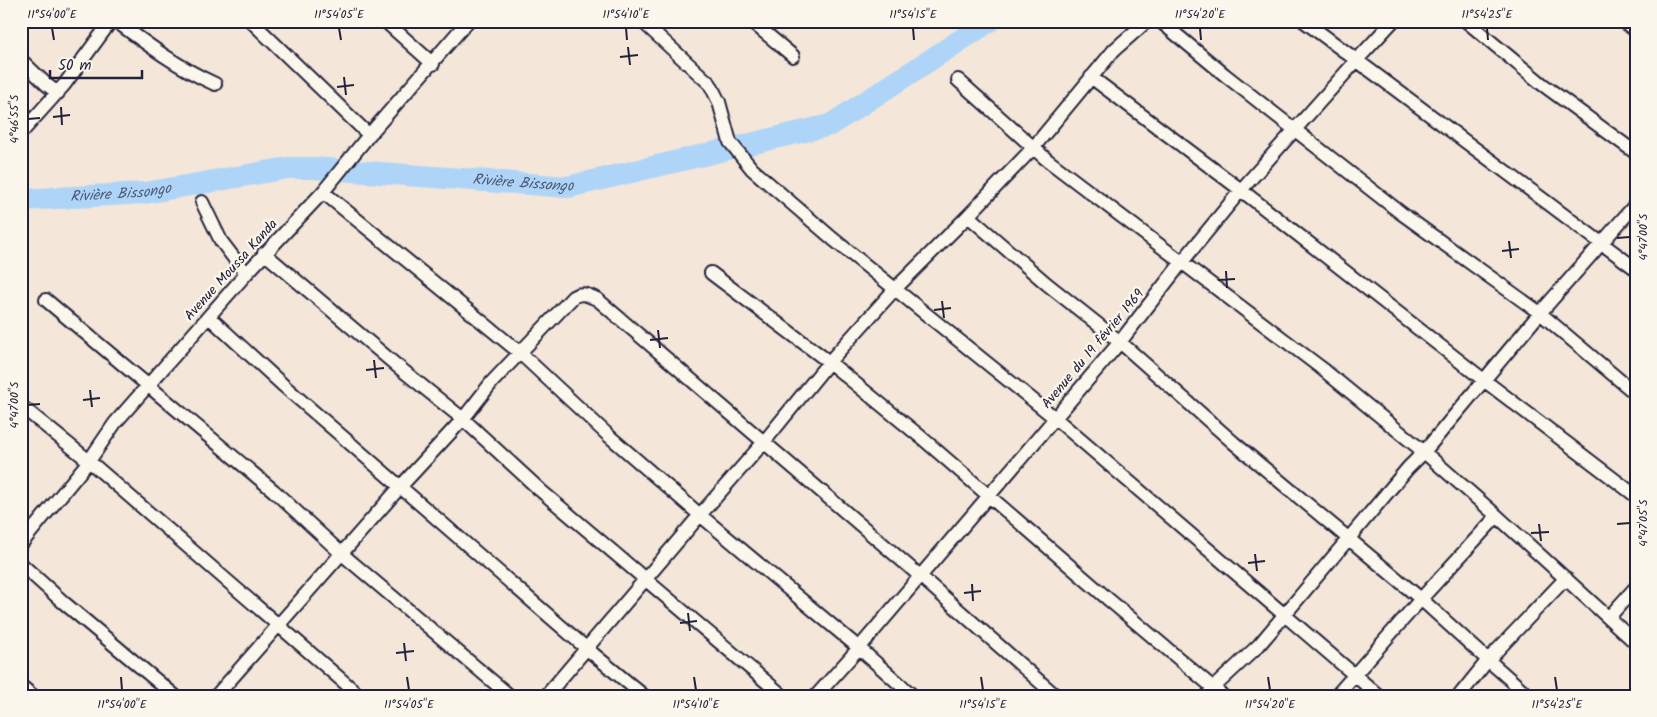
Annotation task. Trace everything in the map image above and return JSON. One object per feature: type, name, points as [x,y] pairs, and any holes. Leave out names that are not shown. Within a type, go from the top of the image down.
[{"type":"street","points":[[21,133],[58,93],[111,21]]},
{"type":"street","points":[[116,21],[150,47],[197,76],[215,84]]},
{"type":"street","points":[[251,21],[369,135]]},
{"type":"street","points":[[386,21],[433,64]]},
{"type":"street","name":"Avenue Moussa Kanda","points":[[21,544],[89,461],[115,423],[264,254],[323,192],[369,135],[433,64],[468,21]]},
{"type":"street","points":[[642,21],[710,84],[719,102],[730,142],[752,169],[833,239],[1055,418],[1379,696]]},
{"type":"street","points":[[751,21],[793,56]]},
{"type":"street","points":[[546,696],[764,442],[829,362],[895,289],[1033,148],[1114,50],[1147,21]]},
{"type":"street","points":[[1160,21],[1225,76],[1402,213],[1540,313],[1636,394]]},
{"type":"street","points":[[1304,21],[1600,244],[1636,269]]},
{"type":"street","name":"Avenue du 19 février 1969","points":[[816,696],[1120,342],[1241,190],[1393,21]]},
{"type":"street","points":[[1466,21],[1542,84],[1636,153]]},
{"type":"street","points":[[1623,21],[1636,31]]},
{"type":"street","points":[[21,60],[58,93]]},
{"type":"street","points":[[1091,77],[1241,190],[1636,496]]},
{"type":"street","points":[[958,80],[1033,148],[1320,367],[1424,452],[1636,642]]},
{"type":"street","points":[[323,192],[519,352],[609,436],[913,696]]},
{"type":"street","points":[[202,202],[220,241],[246,274]]},
{"type":"street","points":[[712,273],[829,362],[989,496],[1214,693],[1259,645],[1540,313],[1636,204]]},
{"type":"street","points":[[968,216],[1047,284],[1120,342],[1234,443],[1421,598],[1529,696]]},
{"type":"street","points":[[264,254],[396,366],[463,419],[540,490],[783,696]]},
{"type":"street","points":[[216,696],[401,486],[463,419],[519,352],[573,297],[578,294],[585,294],[597,299],[920,576],[1056,696]]},
{"type":"street","points":[[46,300],[274,491],[342,554],[510,696]]},
{"type":"street","points":[[209,316],[284,386],[644,696]]},
{"type":"street","points":[[21,406],[89,461],[182,544],[360,696]]},
{"type":"street","points":[[1336,696],[1421,598],[1497,516]]},
{"type":"street","points":[[21,564],[63,602],[175,696]]},
{"type":"street","points":[[1459,696],[1488,660],[1566,578]]},
{"type":"street","points":[[1609,617],[1636,586]]},
{"type":"street","points":[[21,686],[32,696]]},
{"type":"waterway","name":"Rivière Bissongo","points":[[21,200],[145,193],[288,168],[313,168],[568,187],[830,125],[990,21]]}]
